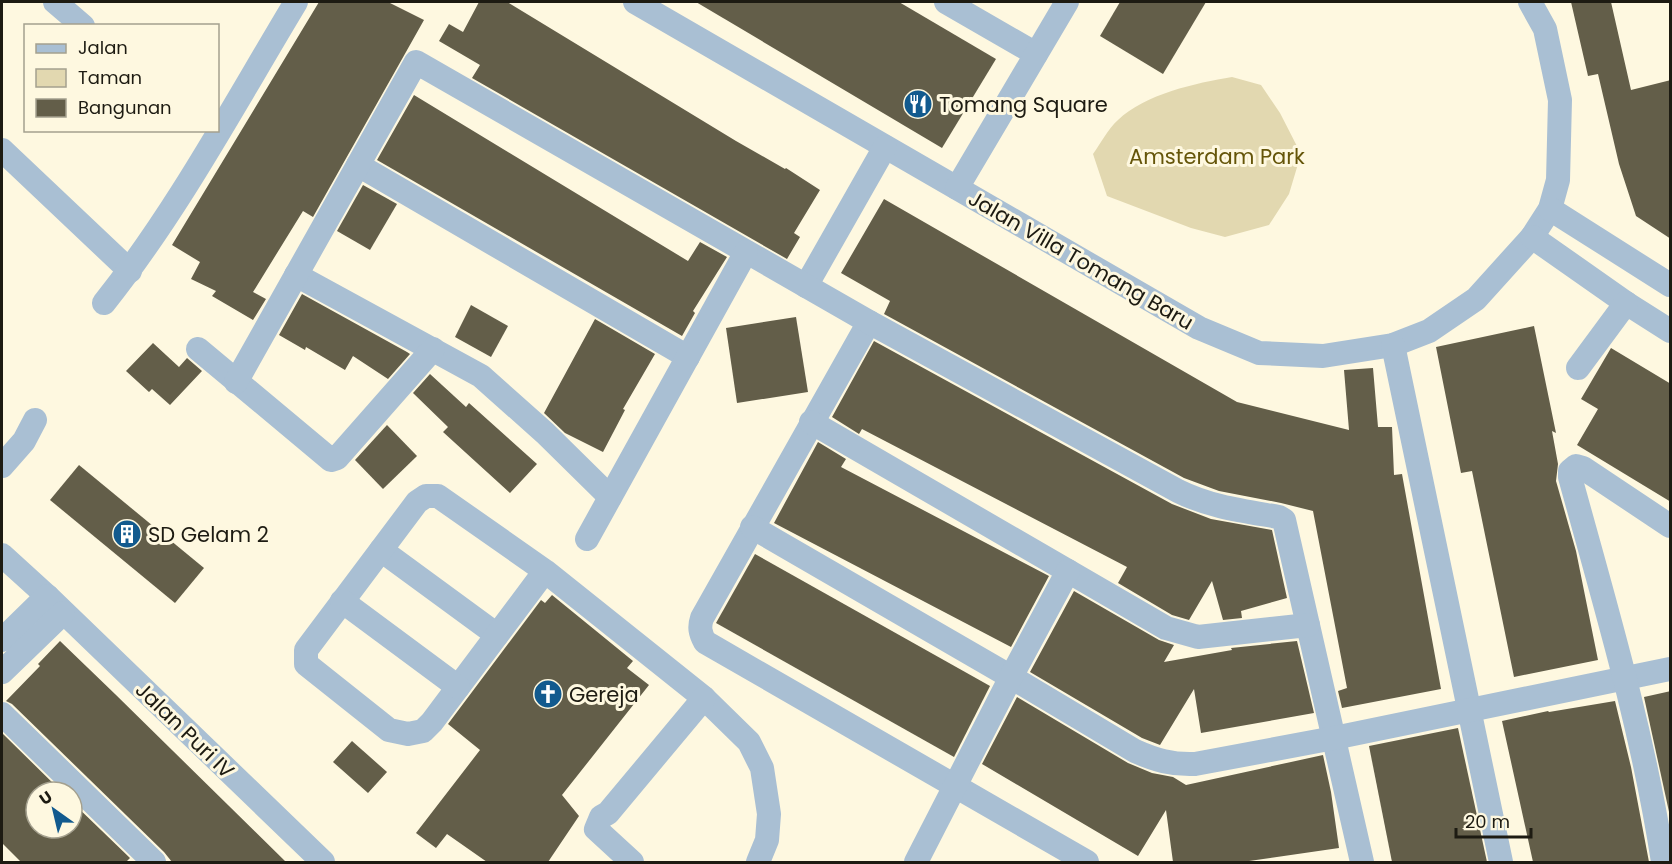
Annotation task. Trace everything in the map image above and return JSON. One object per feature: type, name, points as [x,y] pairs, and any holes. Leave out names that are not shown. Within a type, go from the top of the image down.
[{"type":"street","points":[[55,2],[81,24]]},
{"type":"street","name":"Jalan Villa Tomang Baru","points":[[634,2],[1199,328],[1259,353],[1323,356],[1393,345],[1430,331],[1476,299],[1532,237],[1550,209],[1558,180],[1560,100],[1545,29],[1530,2]]},
{"type":"street","points":[[946,2],[1036,54]]},
{"type":"street","points":[[957,189],[1067,2]]},
{"type":"street","points":[[219,123],[294,3]]},
{"type":"street","points":[[236,382],[416,62],[869,322],[1197,500],[1223,508],[1279,517],[1284,520],[1334,738],[1354,861]]},
{"type":"street","points":[[104,303],[129,271],[212,134]]},
{"type":"street","points":[[806,286],[885,147]]},
{"type":"street","points":[[2,150],[129,271]]},
{"type":"street","points":[[358,165],[688,357]]},
{"type":"street","points":[[1550,209],[1671,285]]},
{"type":"street","points":[[1532,237],[1626,303],[1671,331]]},
{"type":"street","points":[[587,539],[746,252]]},
{"type":"street","points":[[296,275],[481,375],[545,433],[610,497]]},
{"type":"street","points":[[1578,368],[1626,303]]},
{"type":"street","points":[[869,322],[702,618],[700,627],[705,642],[1088,862]]},
{"type":"street","points":[[1393,345],[1501,862]]},
{"type":"street","points":[[198,349],[331,460],[337,458],[433,349]]},
{"type":"street","points":[[2,466],[24,441],[35,420]]},
{"type":"street","points":[[811,422],[1166,628],[1198,637],[1308,625]]},
{"type":"street","points":[[1663,862],[1662,793],[1625,678],[1570,471],[1575,466],[1583,468],[1671,526]]},
{"type":"street","points":[[544,571],[423,731],[408,734],[389,729],[306,664],[306,650],[417,502],[426,496],[438,496],[544,571],[704,698],[749,742],[762,768],[769,814],[767,840],[758,862]]},
{"type":"street","points":[[752,527],[1135,751],[1156,760],[1176,764],[1194,764],[1334,738],[1671,669]]},
{"type":"street","points":[[381,550],[497,635]]},
{"type":"street","name":"Jalan Puri IV","points":[[2,555],[323,862]]},
{"type":"street","points":[[916,862],[1068,571]]},
{"type":"street","points":[[342,601],[458,687]]},
{"type":"street","points":[[2,640],[55,604]]},
{"type":"street","points":[[2,672],[55,604]]},
{"type":"street","points":[[632,862],[596,829],[601,817],[608,813],[704,698]]},
{"type":"street","points":[[2,714],[154,862]]},
{"type":"green space","name":"Amsterdam Park","points":[[1232,77],[1261,85],[1280,113],[1301,154],[1289,194],[1269,225],[1225,237],[1191,228],[1107,196],[1093,154],[1118,120],[1142,103],[1156,97],[1187,86]]},
{"type":"building","points":[[319,2],[388,2],[424,20],[313,217],[303,211],[253,292],[266,299],[253,320],[212,296],[216,291],[191,279],[200,262],[172,245]]},
{"type":"building","points":[[479,2],[507,2],[820,190],[794,233],[800,237],[787,259],[472,78],[480,65],[439,41],[449,24],[463,32]]},
{"type":"building","name":"Tomang Square","points":[[696,2],[899,2],[996,59],[942,148]]},
{"type":"building","points":[[1120,2],[1206,2],[1163,74],[1100,36]]},
{"type":"building","points":[[1571,2],[1611,2],[1631,90],[1671,80],[1671,239],[1636,216],[1619,164],[1598,74],[1588,76]]},
{"type":"building","points":[[414,95],[688,261],[700,242],[727,257],[693,311],[695,313],[682,336],[377,160]]},
{"type":"building","points":[[363,185],[397,204],[370,250],[337,231]]},
{"type":"building","points":[[884,199],[1237,402],[1349,430],[1344,370],[1373,368],[1378,427],[1392,427],[1394,475],[1402,474],[1441,689],[1342,708],[1338,691],[1347,688],[1313,511],[1219,491],[1184,478],[884,314],[890,301],[841,273]]},
{"type":"building","points":[[302,294],[410,354],[388,379],[353,356],[345,370],[306,347],[305,350],[279,335]]},
{"type":"building","points":[[471,305],[508,326],[491,357],[455,337]]},
{"type":"building","points":[[796,317],[808,392],[737,403],[726,328]]},
{"type":"building","points":[[595,319],[655,354],[623,409],[625,410],[603,452],[565,433],[544,413]]},
{"type":"building","points":[[1534,326],[1556,433],[1552,431],[1558,464],[1556,481],[1576,551],[1598,660],[1514,677],[1472,471],[1461,473],[1436,347]]},
{"type":"building","points":[[874,341],[1172,504],[1211,519],[1272,530],[1287,598],[1241,611],[1242,618],[1223,620],[1212,581],[1189,620],[1172,615],[1118,583],[1127,567],[862,429],[859,434],[832,417]]},
{"type":"building","points":[[153,343],[179,367],[187,358],[202,371],[170,405],[152,389],[149,392],[126,371]]},
{"type":"building","points":[[1611,348],[1671,384],[1671,502],[1577,445],[1598,409],[1581,399]]},
{"type":"building","points":[[430,374],[466,407],[469,403],[537,464],[510,493],[443,432],[448,427],[413,393]]},
{"type":"building","points":[[387,425],[417,456],[383,489],[355,460]]},
{"type":"building","points":[[818,442],[846,459],[841,467],[1049,576],[1011,647],[774,523]]},
{"type":"building","name":"SD Gelam 2","points":[[79,465],[204,568],[175,603],[50,500]]},
{"type":"building","points":[[755,554],[990,686],[954,757],[716,623]]},
{"type":"building","points":[[1074,591],[1159,640],[1174,645],[1164,662],[1232,650],[1231,648],[1297,641],[1314,713],[1201,733],[1194,689],[1160,745],[1142,738],[1030,672]]},
{"type":"building","name":"Gereja","points":[[552,595],[633,661],[627,668],[649,685],[562,795],[579,816],[548,862],[487,862],[447,834],[436,848],[416,833],[480,750],[448,724],[541,600],[545,603]]},
{"type":"building","points":[[60,641],[286,862],[172,862],[12,704],[6,701],[40,666],[38,664]]},
{"type":"building","points":[[1671,691],[1671,821],[1644,697]]},
{"type":"building","points":[[1017,697],[1128,763],[1152,773],[1173,777],[1186,785],[1323,755],[1339,848],[1242,862],[1173,862],[1166,810],[1138,856],[982,764]]},
{"type":"building","points":[[1615,701],[1631,767],[1649,862],[1533,862],[1502,721],[1548,711]]},
{"type":"building","points":[[1458,728],[1487,862],[1392,862],[1369,746]]},
{"type":"building","points":[[2,733],[50,780],[24,780],[24,840],[84,840],[84,814],[130,858],[126,862],[21,862],[2,843]]},
{"type":"building","points":[[352,741],[387,772],[368,793],[333,762]]},
{"type":"place","name":"Tomang Square","points":[[918,104]]},
{"type":"place","name":"SD Gelam 2","points":[[127,534]]},
{"type":"place","name":"Gereja","points":[[548,694]]}]
